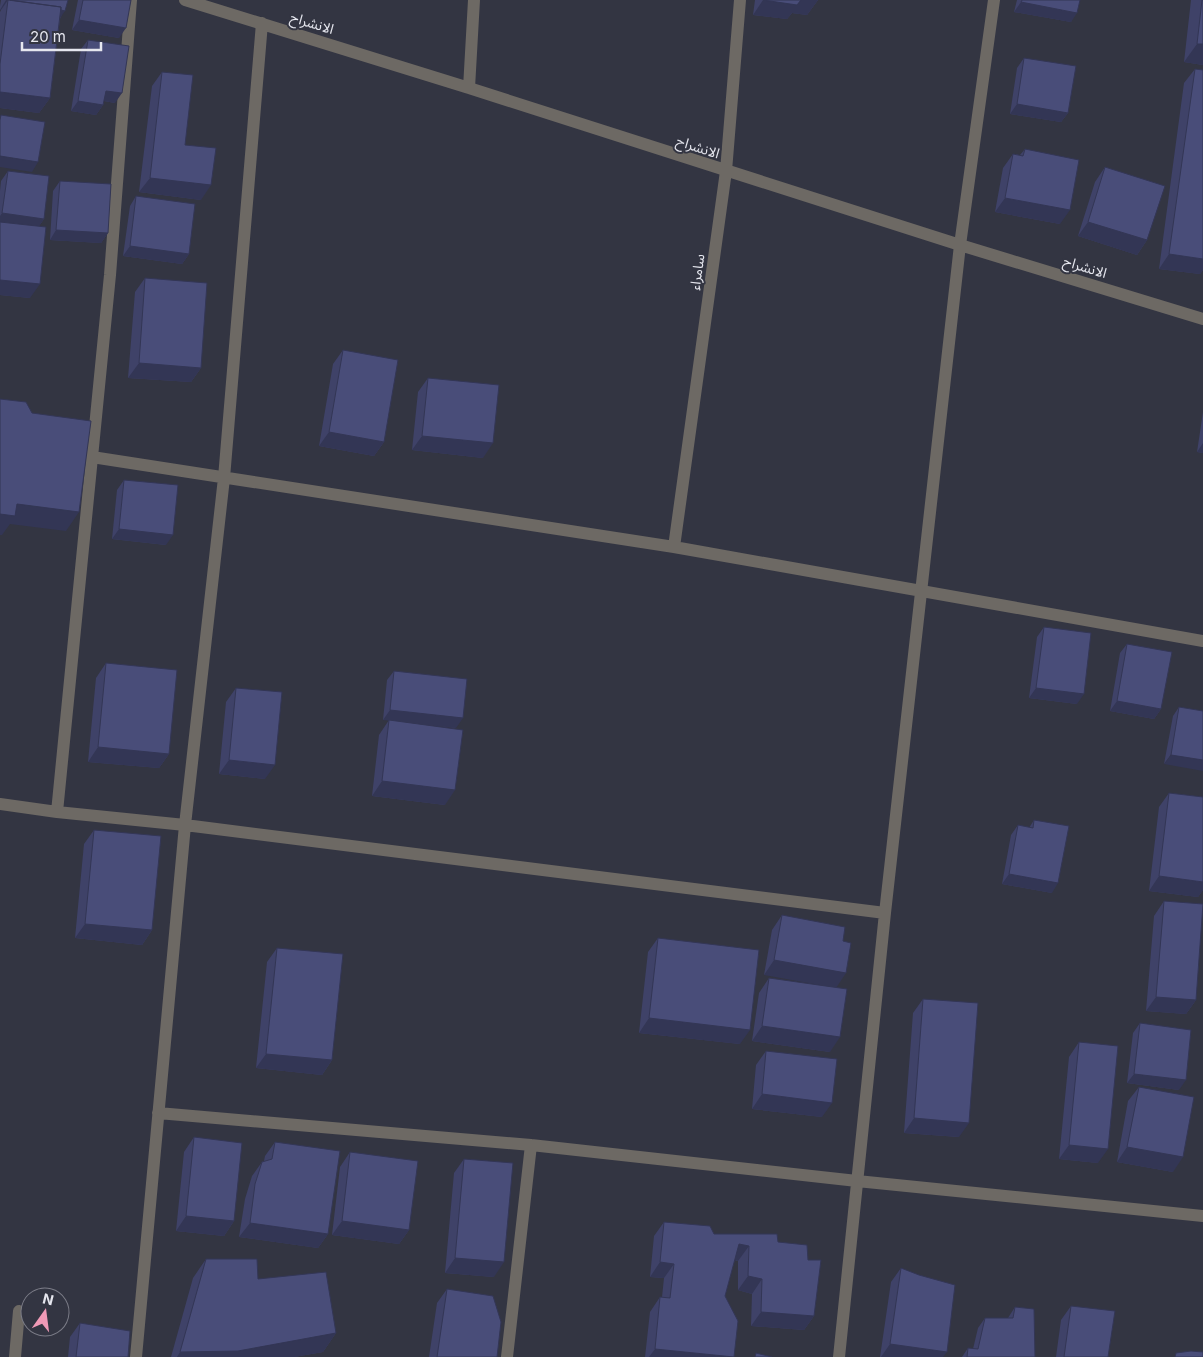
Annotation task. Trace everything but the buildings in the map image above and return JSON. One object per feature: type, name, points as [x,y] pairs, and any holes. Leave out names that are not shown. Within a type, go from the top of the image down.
[{"type":"street","points":[[57,812],[110,275],[131,0]]},
{"type":"street","name":"الانشراح","points":[[186,0],[960,245],[1203,319]]},
{"type":"street","points":[[468,88],[474,0]]},
{"type":"street","name":"سامراء","points":[[674,547],[726,171],[740,0]]},
{"type":"street","points":[[839,1357],[885,913],[960,245],[994,0]]},
{"type":"street","points":[[136,1357],[184,824],[224,478],[262,24]]},
{"type":"street","points":[[92,457],[674,547],[1203,640]]},
{"type":"street","points":[[0,804],[57,812],[184,824],[885,913]]},
{"type":"street","points":[[158,1113],[531,1145],[1203,1216]]},
{"type":"street","points":[[507,1357],[531,1145]]},
{"type":"street","points":[[15,1357],[19,1311]]}]
